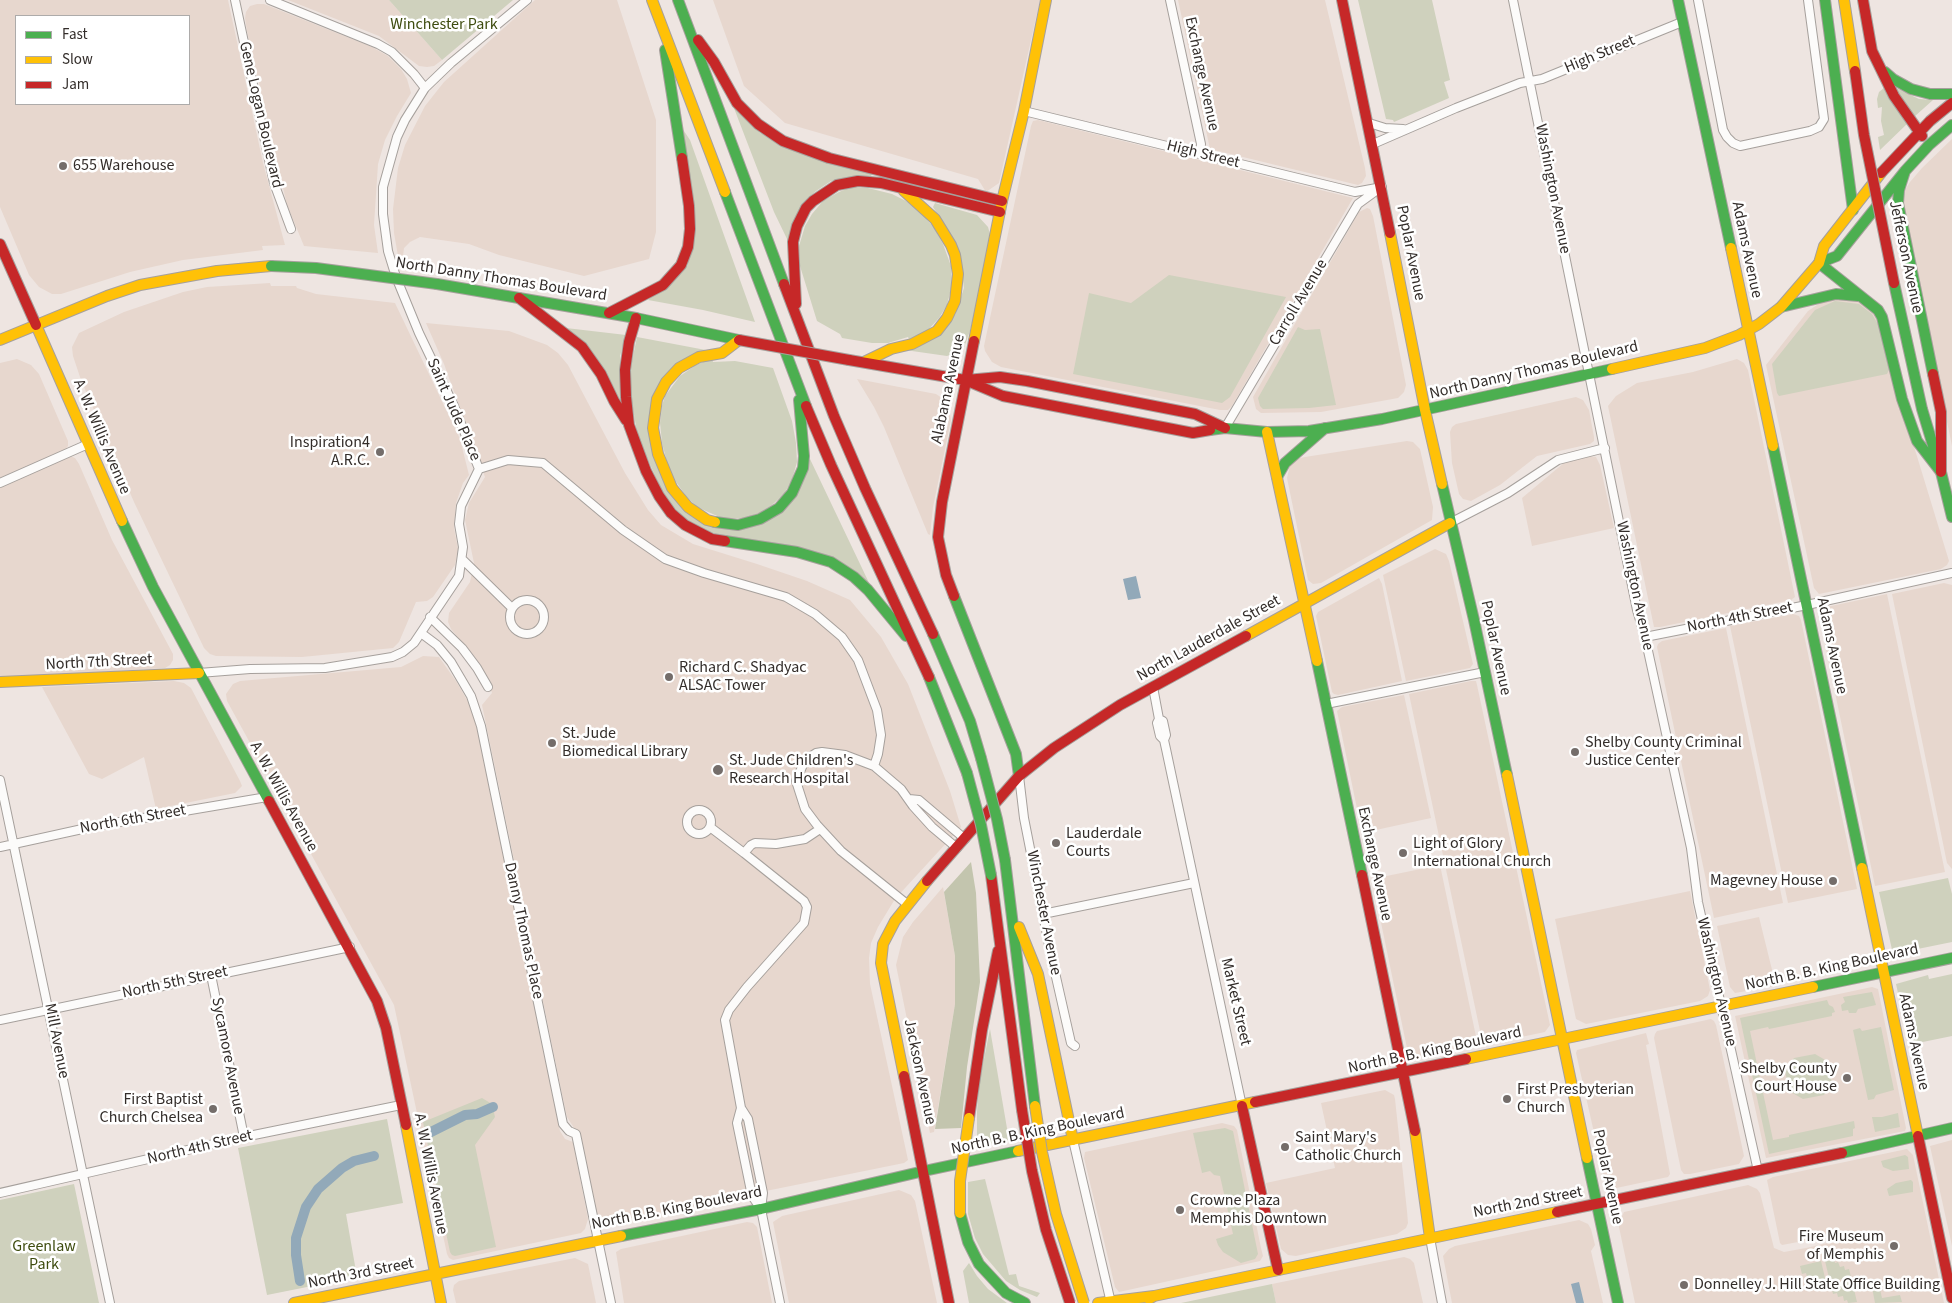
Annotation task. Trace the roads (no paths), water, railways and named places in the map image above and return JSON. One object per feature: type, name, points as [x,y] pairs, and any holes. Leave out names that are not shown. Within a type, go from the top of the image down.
[{"type":"main road","points":[[652,0],[798,386],[831,465],[936,691],[967,774],[991,875],[1022,1110],[1032,1171],[1046,1230],[1070,1303]]},
{"type":"main road","points":[[678,0],[849,453],[956,685],[981,758],[997,819],[1005,860],[1042,1152],[1056,1214],[1084,1303]]},
{"type":"main road","name":"Alabama Avenue","points":[[1019,776],[1016,754],[946,576],[938,536],[942,502],[964,380],[982,305],[1002,201],[1024,112],[1046,0]]},
{"type":"main road","name":"Poplar Avenue","points":[[1342,0],[1382,187],[1425,410],[1485,672],[1618,1303]]},
{"type":"main road","name":"Adams Avenue","points":[[1678,0],[1952,1298]]},
{"type":"main road","points":[[1825,0],[1853,210]]},
{"type":"main road","name":"Jefferson Avenue","points":[[1844,0],[1864,135],[1894,283],[1922,409],[1941,472],[1952,518]]},
{"type":"main road","points":[[1863,0],[1872,51],[1894,96],[1929,145]]},
{"type":"main road","points":[[609,313],[655,290],[670,279],[685,256],[690,238],[689,206],[661,24]]},
{"type":"main road","points":[[688,28],[714,62],[738,103],[758,124],[783,141],[828,158],[1002,201]]},
{"type":"main road","points":[[1879,65],[1893,79],[1911,89],[1930,94],[1952,94]]},
{"type":"main road","name":"North Danny Thomas Boulevard","points":[[0,340],[107,296],[140,285],[217,271],[271,266],[316,268],[437,284],[636,318],[739,340],[964,380],[1003,396],[1193,433],[1225,428],[1267,432],[1309,431],[1425,410],[1705,348],[1748,330],[1782,307],[1819,263],[1824,246],[1886,166],[1919,132],[1952,103]]},
{"type":"main road","name":"North Danny Thomas Boulevard","points":[[1819,263],[1837,256],[1905,172],[1929,145],[1952,125]]},
{"type":"main road","points":[[1905,172],[1899,190],[1898,203],[1941,412],[1941,472]]},
{"type":"main road","points":[[797,318],[793,242],[797,226],[806,208],[828,189],[846,182],[868,181],[1000,212]]},
{"type":"main road","points":[[864,362],[891,349],[921,340],[936,331],[947,318],[957,292],[958,282],[955,255],[947,236],[928,211],[900,187]]},
{"type":"main road","name":"A. W. Willis Avenue","points":[[0,244],[114,505],[154,587],[198,673],[378,1001],[386,1028],[441,1303]]},
{"type":"main road","points":[[1819,263],[1878,310],[1882,317],[1902,399],[1917,441],[1941,472]]},
{"type":"main road","points":[[1782,307],[1836,294],[1860,296]]},
{"type":"main road","points":[[519,298],[571,336],[582,347],[601,374],[614,401],[629,425]]},
{"type":"main road","points":[[636,318],[629,342],[625,370],[629,425],[639,456],[652,484],[665,505],[685,525],[712,538],[797,552],[831,562],[854,577],[868,590],[919,652]]},
{"type":"main road","points":[[739,340],[722,353],[699,357],[683,365],[666,382],[657,399],[653,428],[658,454],[672,488],[688,507],[707,520],[728,525],[738,525],[765,517],[787,500],[800,478],[804,456],[798,386]]},
{"type":"main road","name":"North Danny Thomas Boulevard","points":[[964,380],[1000,377],[1027,381],[1195,414],[1225,428]]},
{"type":"main road","points":[[1277,477],[1285,464],[1325,428]]},
{"type":"main road","name":"Exchange Avenue","points":[[1267,432],[1404,1072],[1414,1122],[1430,1238]]},
{"type":"main road","name":"North Lauderdale Street","points":[[887,936],[907,904],[1019,776],[1054,748],[1153,686],[1450,523]]},
{"type":"main road","name":"North 7th Street","points":[[0,682],[198,673]]},
{"type":"main road","points":[[1012,911],[1038,974],[1073,1140]]},
{"type":"main road","name":"Jackson Avenue","points":[[887,936],[882,950],[881,963],[949,1303]]},
{"type":"main road","points":[[1000,938],[982,1030],[969,1118],[960,1182],[960,1213],[968,1242],[979,1264],[1006,1293],[1025,1303]]},
{"type":"main road","name":"North B. B. King Boulevard","points":[[924,1171],[1952,958]]},
{"type":"main road","name":"Market Street","points":[[1242,1106],[1278,1270]]},
{"type":"main road","name":"North 2nd Street","points":[[1141,1303],[1154,1296],[1758,1172],[1952,1128]]},
{"type":"main road","name":"North B.B. King Boulevard","points":[[435,1274],[761,1208],[924,1171]]},
{"type":"main road","name":"North 3rd Street","points":[[294,1303],[435,1274]]},
{"type":"main road","points":[[1098,1303],[1154,1296]]},
{"type":"street","name":"Gene Logan Boulevard","points":[[235,0],[274,183],[291,229]]},
{"type":"street","points":[[270,0],[378,44],[392,52],[425,88]]},
{"type":"street","name":"Saint Jude Place","points":[[198,673],[250,669],[325,668],[392,658],[414,643],[459,576],[463,544],[459,524],[461,506],[479,469],[454,406],[418,332],[396,277],[388,251],[383,214],[383,187],[397,137],[425,88],[526,0]]},
{"type":"street","name":"Exchange Avenue","points":[[1170,0],[1201,144],[1200,154]]},
{"type":"street","name":"Washington Avenue","points":[[1513,0],[1637,610],[1645,637],[1691,848],[1698,902],[1758,1172]]},
{"type":"street","points":[[1698,0],[1723,130],[1733,143],[1740,146],[1810,131],[1819,127],[1824,119],[1808,0]]},
{"type":"street","name":"High Street","points":[[1373,144],[1405,129],[1520,83],[1542,79],[1673,24],[1682,22]]},
{"type":"street","name":"High Street","points":[[1024,112],[1354,192],[1382,187]]},
{"type":"street","name":"High Street","points":[[1368,123],[1391,129],[1405,129]]},
{"type":"street","name":"Carroll Avenue","points":[[1225,428],[1358,204],[1382,187]]},
{"type":"street","points":[[0,483],[88,444]]},
{"type":"street","name":"North Lauderdale Street","points":[[1450,523],[1508,493],[1558,460],[1605,448]]},
{"type":"street","points":[[479,469],[508,460],[544,463],[624,530],[665,559],[704,573],[786,597],[816,614],[842,637],[858,660],[877,710],[881,735],[874,766]]},
{"type":"street","points":[[462,559],[512,608]]},
{"type":"street","name":"North 4th Street","points":[[1645,637],[1807,605],[1952,573]]},
{"type":"street","points":[[531,600],[538,604],[544,614],[543,624],[530,634],[524,635],[516,631],[511,623],[512,608],[517,603],[531,600]]},
{"type":"street","points":[[430,617],[462,648],[488,687]]},
{"type":"street","name":"Danny Thomas Place","points":[[421,633],[437,645],[451,662],[472,696],[478,713],[564,1124],[569,1131],[576,1134],[612,1303]]},
{"type":"street","points":[[1326,704],[1485,672]]},
{"type":"street","name":"Market Street","points":[[1153,686],[1159,719],[1157,723],[1158,730],[1164,740],[1242,1106]]},
{"type":"street","points":[[907,904],[841,852],[805,809],[796,780],[805,760],[816,753],[826,753],[849,756],[874,766],[901,789],[932,827],[957,848]]},
{"type":"street","name":"Winchester Avenue","points":[[1019,776],[1024,818],[1043,914],[1071,1043],[1075,1046]]},
{"type":"street","name":"Mill Avenue","points":[[0,780],[110,1303]]},
{"type":"street","name":"North 6th Street","points":[[0,847],[96,826],[266,797]]},
{"type":"street","points":[[909,799],[920,800],[965,839]]},
{"type":"street","points":[[710,827],[804,901],[807,907],[804,923],[747,987],[729,1010],[725,1020],[741,1108],[748,1119],[763,1193],[761,1208],[780,1303]]},
{"type":"street","points":[[744,853],[751,845],[756,843],[776,844],[805,839],[820,829]]},
{"type":"street","points":[[1043,914],[1194,883]]},
{"type":"street","name":"North 5th Street","points":[[0,1020],[49,1008],[350,947]]},
{"type":"street","name":"Sycamore Avenue","points":[[211,975],[244,1137]]},
{"type":"street","name":"North 4th Street","points":[[0,1193],[244,1137],[401,1105]]},
{"type":"street","points":[[741,1108],[737,1123],[752,1196],[761,1208]]},
{"type":"street","points":[[1073,1140],[1111,1302]]},
{"type":"street","name":"Exchange Avenue","points":[[1430,1238],[1442,1303]]},
{"type":"water","points":[[1136,576],[1141,598],[1128,600],[1123,579]]},
{"type":"water","points":[[1579,1282],[1584,1303],[1576,1303],[1571,1284]]},
{"type":"waterway","points":[[425,1135],[465,1115],[477,1114],[493,1107]]},
{"type":"waterway","points":[[300,1281],[296,1255],[296,1238],[306,1207],[318,1189],[342,1168],[354,1161],[374,1156]]},
{"type":"place","name":"655 Warehouse","points":[[63,166]]},
{"type":"place","name":"Inspiration4 A.R.C.","points":[[380,452]]},
{"type":"place","name":"Richard C. Shadyac ALSAC Tower","points":[[669,677]]},
{"type":"place","name":"St. Jude Biomedical Library","points":[[552,743]]},
{"type":"place","name":"Shelby County Criminal Justice Center","points":[[1575,752]]},
{"type":"place","name":"St. Jude Children's Research Hospital","points":[[718,770]]},
{"type":"place","name":"Lauderdale Courts","points":[[1056,843]]},
{"type":"place","name":"Light of Glory International Church","points":[[1403,853]]},
{"type":"place","name":"Magevney House","points":[[1833,881]]},
{"type":"place","name":"Shelby County Court House","points":[[1847,1078]]},
{"type":"place","name":"First Presbyterian Church","points":[[1507,1099]]},
{"type":"place","name":"First Baptist Church Chelsea","points":[[213,1109]]},
{"type":"place","name":"Saint Mary's Catholic Church","points":[[1285,1147]]},
{"type":"place","name":"Crowne Plaza Memphis Downtown","points":[[1180,1210]]},
{"type":"place","name":"Fire Museum of Memphis","points":[[1894,1246]]},
{"type":"place","name":"Donnelley J. Hill State Office Building","points":[[1684,1285]]},
{"type":"park label","name":"Winchester Park","points":[[444,25]]},
{"type":"park label","name":"Greenlaw Park","points":[[44,1256]]}]
